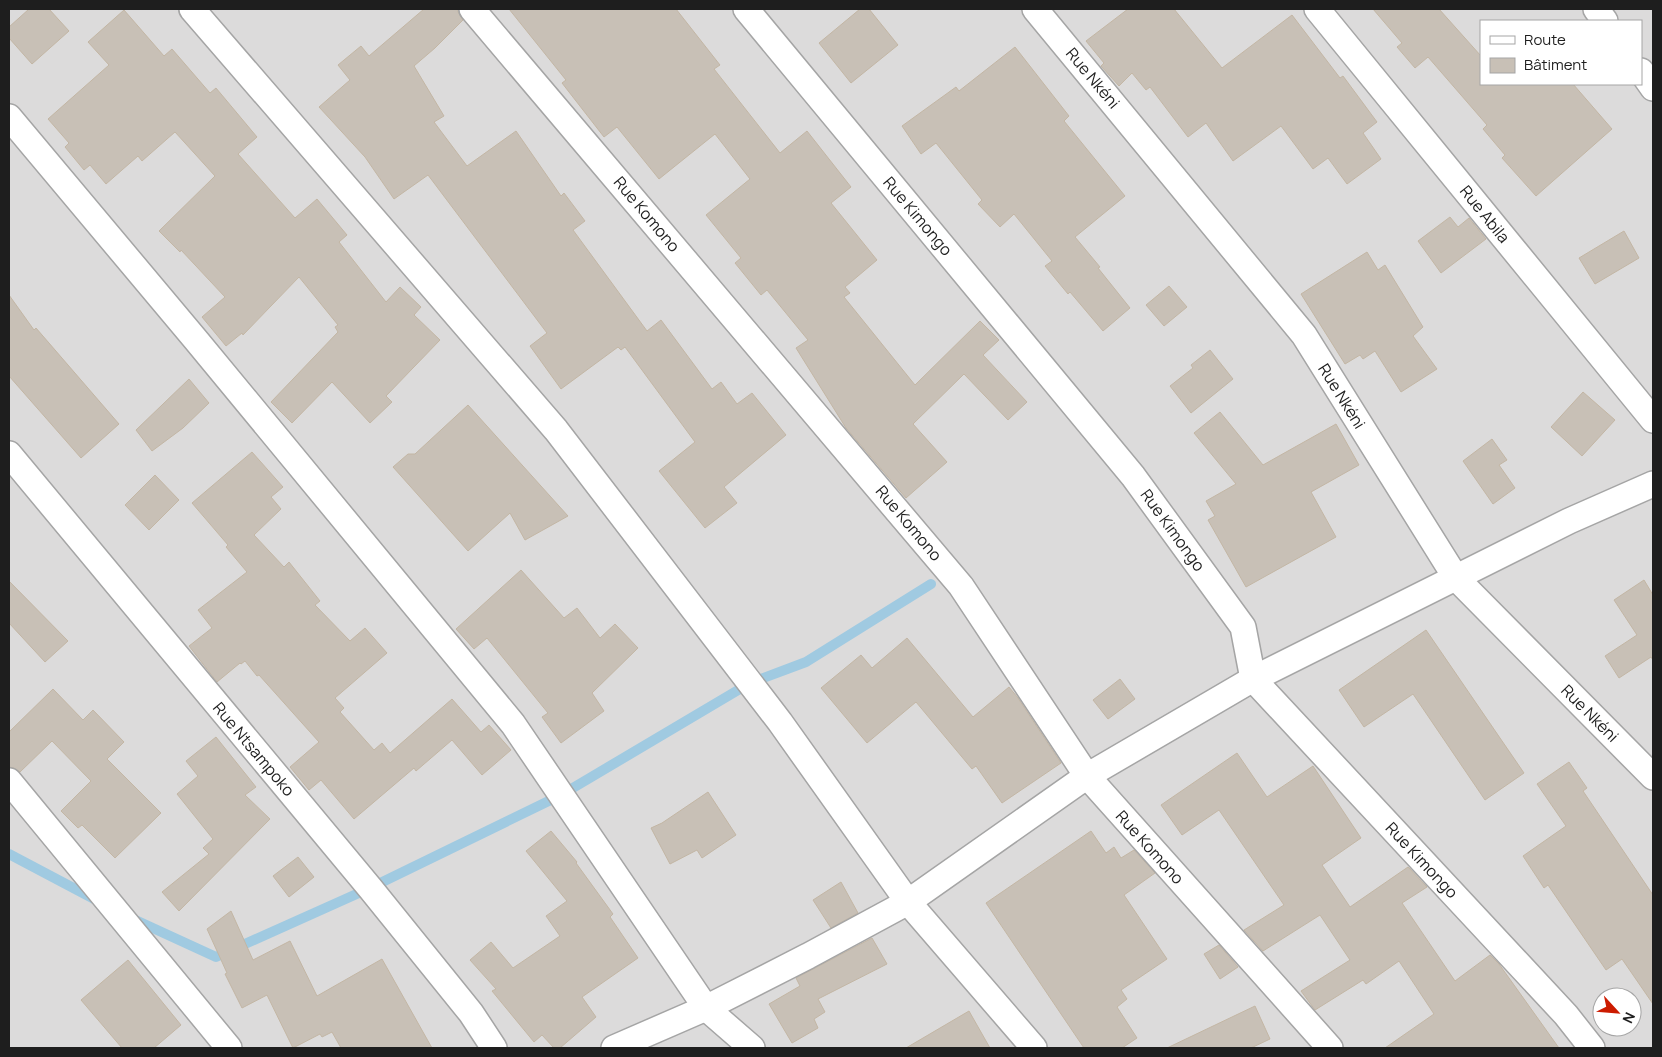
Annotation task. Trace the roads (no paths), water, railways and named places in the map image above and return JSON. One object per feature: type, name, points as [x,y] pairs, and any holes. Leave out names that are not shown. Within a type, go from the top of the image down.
[{"type":"street","points":[[192,9],[556,430],[780,722],[908,902],[1034,1048]]},
{"type":"street","name":"Rue Komono","points":[[472,9],[962,586],[1087,776],[1330,1048]]},
{"type":"street","name":"Rue Kimongo","points":[[746,9],[1133,476],[1243,627],[1253,679],[1566,1015],[1592,1048]]},
{"type":"street","name":"Rue Nkéni","points":[[1035,9],[1304,335],[1456,578],[1653,777]]},
{"type":"street","name":"Rue Abila","points":[[1317,9],[1653,420]]},
{"type":"street","points":[[1596,9],[1604,20]]},
{"type":"street","points":[[1642,72],[1653,88]]},
{"type":"street","points":[[9,117],[513,724],[706,1008],[752,1048]]},
{"type":"street","name":"Rue Ntsampoko","points":[[9,454],[370,888],[471,1013],[494,1048]]},
{"type":"street","points":[[614,1048],[706,1008],[908,902],[1087,776],[1253,679],[1569,520],[1653,484]]},
{"type":"street","points":[[9,780],[229,1048]]},
{"type":"waterway","points":[[131,918],[216,957],[370,888],[561,795],[750,683],[806,662],[931,584]]},
{"type":"waterway","points":[[9,854],[98,901]]}]
